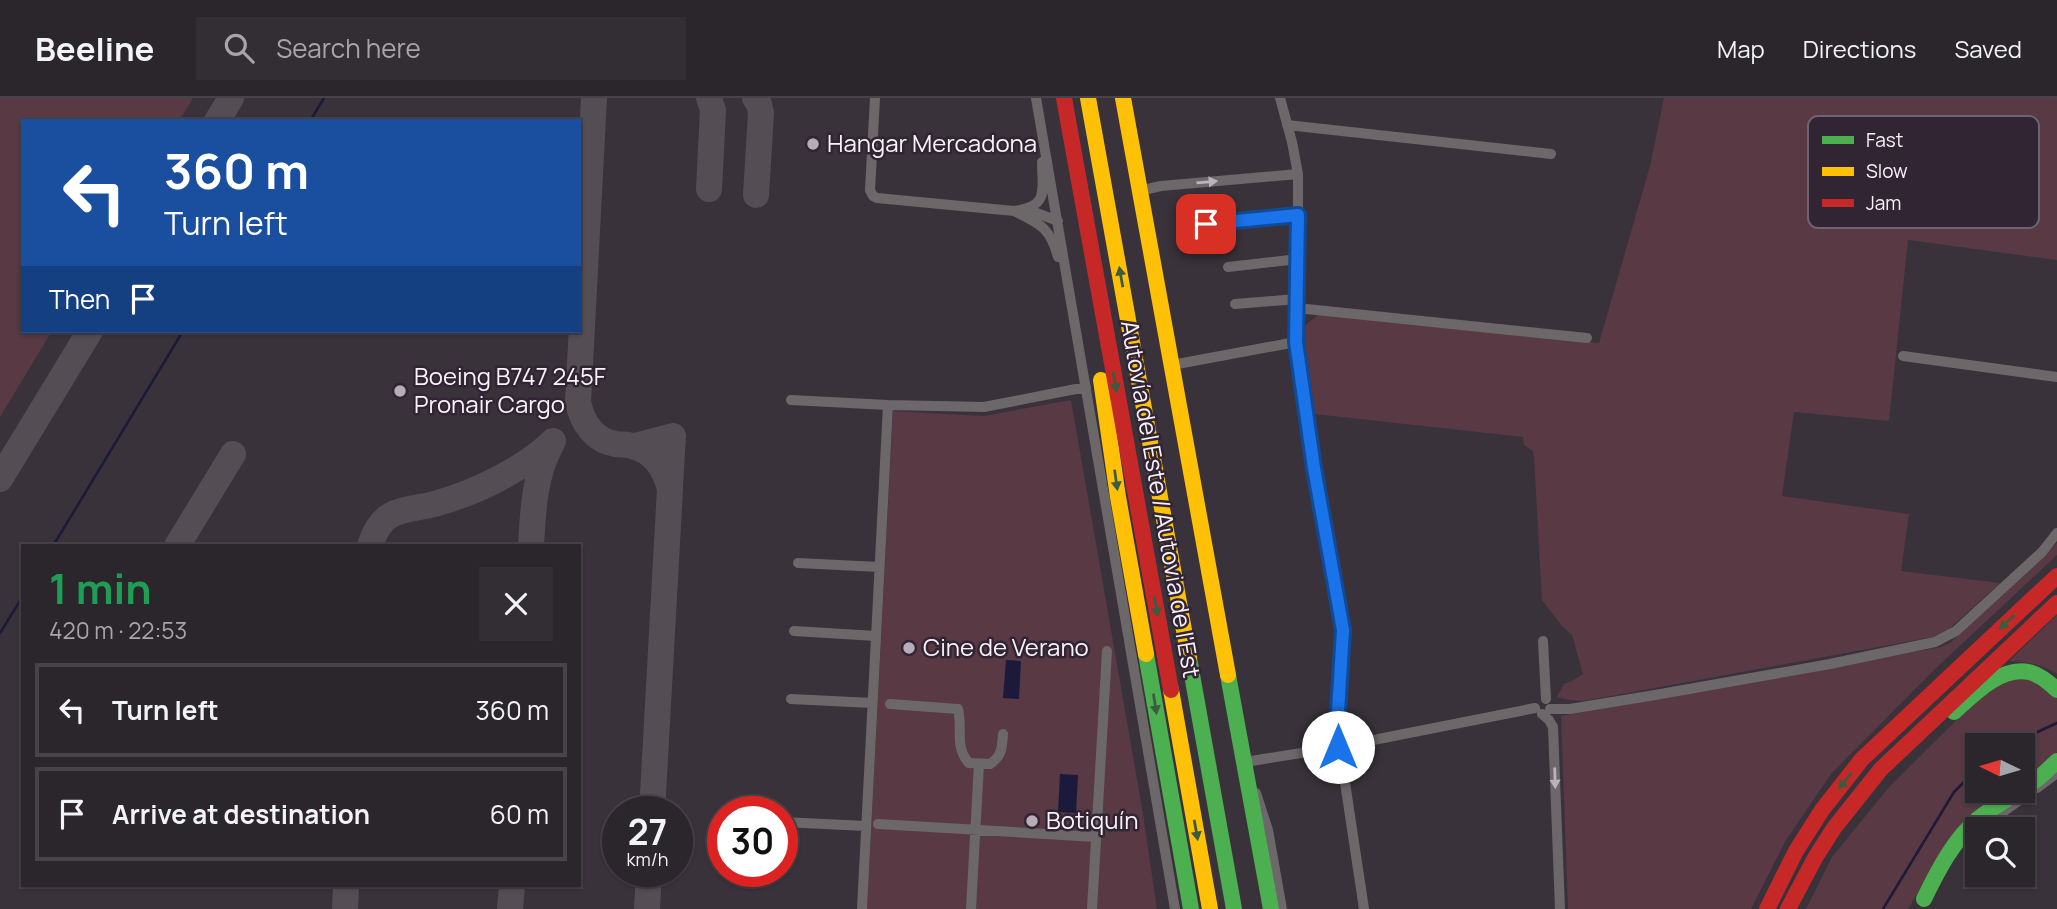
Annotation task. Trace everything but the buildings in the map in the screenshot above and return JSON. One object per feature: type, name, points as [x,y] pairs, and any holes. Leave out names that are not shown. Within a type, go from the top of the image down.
[{"type":"main road","points":[[1054,98],[1095,338],[1118,497],[1191,909]]},
{"type":"main road","name":"Autovía del Este / Autovia de l'Est","points":[[1064,98],[1210,909]]},
{"type":"main road","name":"Autovía del Este / Autovia de l'Est","points":[[1088,98],[1234,909]]},
{"type":"main road","points":[[1123,98],[1271,909]]},
{"type":"main road","points":[[1767,909],[1796,851],[1822,810],[1862,759],[2057,576]]},
{"type":"main road","points":[[1788,909],[1834,828],[1881,769],[2057,603]]},
{"type":"main road","points":[[1834,828],[1852,818],[1890,774],[1956,710],[1993,679],[2016,670],[2036,674],[2057,691]]},
{"type":"main road","points":[[2035,781],[2057,761]]},
{"type":"main road","points":[[1921,904],[1955,846],[1973,824],[2003,803]]},
{"type":"main road","points":[[1228,877],[1239,909]]},
{"type":"street","points":[[875,98],[870,190],[873,196],[1014,211],[1026,209],[1039,202],[1044,192],[1041,128]]},
{"type":"street","points":[[1036,98],[1175,909]]},
{"type":"street","points":[[1280,98],[1298,174],[1296,342],[1314,468],[1343,630],[1338,747],[1364,909]]},
{"type":"street","points":[[1287,125],[1551,154]]},
{"type":"street","points":[[1139,191],[1161,186],[1298,174]]},
{"type":"street","points":[[1026,209],[1058,221]]},
{"type":"street","points":[[1014,211],[1041,224],[1054,242],[1074,321]]},
{"type":"street","points":[[1206,224],[1298,215]]},
{"type":"street","points":[[1228,267],[1298,259]]},
{"type":"street","points":[[1235,304],[1297,303],[1587,338]]},
{"type":"street","points":[[1172,365],[1296,342]]},
{"type":"street","points":[[1903,356],[2057,377]]},
{"type":"street","points":[[791,400],[984,407],[1086,387]]},
{"type":"street","points":[[862,909],[872,825],[872,703],[887,405]]},
{"type":"street","points":[[1245,762],[1545,708],[1570,709],[1830,664],[1936,642],[1956,631],[2042,552],[2057,533]]},
{"type":"street","points":[[798,563],[879,567]]},
{"type":"street","points":[[794,631],[876,636]]},
{"type":"street","points":[[1543,641],[1545,708],[1553,727],[1560,909]]},
{"type":"street","points":[[1092,909],[1107,651]]},
{"type":"street","points":[[791,699],[872,703]]},
{"type":"street","points":[[890,704],[958,709],[959,745],[962,756],[968,763],[990,764],[998,759],[1002,750],[1003,734]]},
{"type":"street","points":[[971,909],[979,764]]},
{"type":"street","points":[[1996,817],[2057,773]]},
{"type":"street","points":[[1249,787],[1256,793],[1268,831],[1282,909]]},
{"type":"street","points":[[798,823],[976,829],[1096,837]]},
{"type":"street","points":[[1163,840],[1168,909]]},
{"type":"street","points":[[1921,904],[1965,842]]},
{"type":"shaded area","points":[[0,98],[193,98],[180,119],[21,119],[21,333],[51,333],[0,417]]},
{"type":"shaded area","points":[[1664,98],[2057,98],[2057,260],[1908,240],[1889,421],[1794,412],[1782,496],[1909,514],[1901,571],[2000,583],[1949,629],[1933,637],[1584,701],[1557,697],[1564,684],[1583,674],[1572,635],[1542,600],[1534,457],[1533,451],[1524,445],[1523,437],[1314,414],[1302,328],[1320,313],[1599,343],[1650,166]]},
{"type":"shaded area","points":[[1071,400],[1157,909],[867,909],[893,411],[984,416]]},
{"type":"shaded area","points":[[2057,543],[2057,555],[1932,672],[1831,774],[1786,840],[1751,909],[1568,909],[1561,716],[1941,647],[1950,643]]},
{"type":"shaded area","points":[[2057,615],[2057,674],[2034,664],[2009,661]]},
{"type":"shaded area","points":[[1006,660],[1021,661],[1019,699],[1003,698]]},
{"type":"shaded area","points":[[2023,677],[2050,691],[2057,699],[2057,752],[2035,772],[2035,733],[1965,733],[1965,803],[1992,803],[1975,817],[1965,817],[1965,825],[1955,833],[1908,909],[1806,909],[1832,857],[1890,786],[1996,683]]},
{"type":"shaded area","points":[[1060,774],[1078,775],[1076,813],[1058,812]]},
{"type":"waterway","points":[[311,119],[324,98]]},
{"type":"waterway","points":[[54,544],[182,333]]},
{"type":"waterway","points":[[0,633],[21,599]]},
{"type":"waterway","points":[[2035,733],[2057,723]]},
{"type":"waterway","points":[[1883,909],[1954,792],[1965,781]]},
{"type":"taxiway","points":[[218,119],[231,98]]},
{"type":"taxiway","points":[[594,98],[578,402],[586,423],[595,435],[608,442],[630,445],[647,452],[662,468],[670,489],[653,796]]},
{"type":"taxiway","points":[[709,98],[713,110],[709,189]]},
{"type":"taxiway","points":[[755,98],[761,113],[756,195]]},
{"type":"taxiway","points":[[0,479],[89,333]]},
{"type":"taxiway","points":[[635,446],[673,436],[670,485]]},
{"type":"taxiway","points":[[371,544],[380,525],[391,515],[402,510],[432,505],[484,486],[528,461],[553,441]]},
{"type":"taxiway","points":[[531,544],[538,482],[551,445]]},
{"type":"taxiway","points":[[178,544],[233,454]]},
{"type":"taxiway","points":[[345,909],[346,887]]},
{"type":"taxiway","points":[[510,909],[512,887]]},
{"type":"taxiway","points":[[647,909],[648,887]]},
{"type":"traffic: fast","points":[[1146,654],[1191,909]]},
{"type":"traffic: fast","points":[[1189,658],[1234,909]]},
{"type":"traffic: fast","points":[[1954,712],[1988,683],[2008,673],[2033,673],[2057,690]]},
{"type":"traffic: fast","points":[[1228,675],[1271,909]]},
{"type":"traffic: fast","points":[[2035,781],[2057,761]]},
{"type":"traffic: fast","points":[[1924,899],[1954,845],[1970,826],[2000,803]]},
{"type":"traffic: slow","points":[[1088,98],[1189,658]]},
{"type":"traffic: slow","points":[[1123,98],[1228,675]]},
{"type":"traffic: slow","points":[[1101,380],[1118,497],[1146,654]]},
{"type":"traffic: slow","points":[[1171,690],[1210,909]]},
{"type":"traffic: jam","points":[[1064,98],[1171,690]]},
{"type":"traffic: jam","points":[[1767,909],[1796,851],[1822,810],[1862,759],[2057,576]]},
{"type":"traffic: jam","points":[[1788,909],[1834,828],[1881,769],[2057,603]]},
{"type":"place","name":"Hangar Mercadona","points":[[813,144]]},
{"type":"place","name":"Boeing B747 245F Pronair Cargo","points":[[400,391]]},
{"type":"place","name":"Cine de Verano","points":[[909,648]]},
{"type":"place","name":"Botiquín","points":[[1032,821]]},
{"type":"route","points":[[1206,224],[1298,215],[1296,342],[1314,468],[1343,630],[1338,747]]}]
